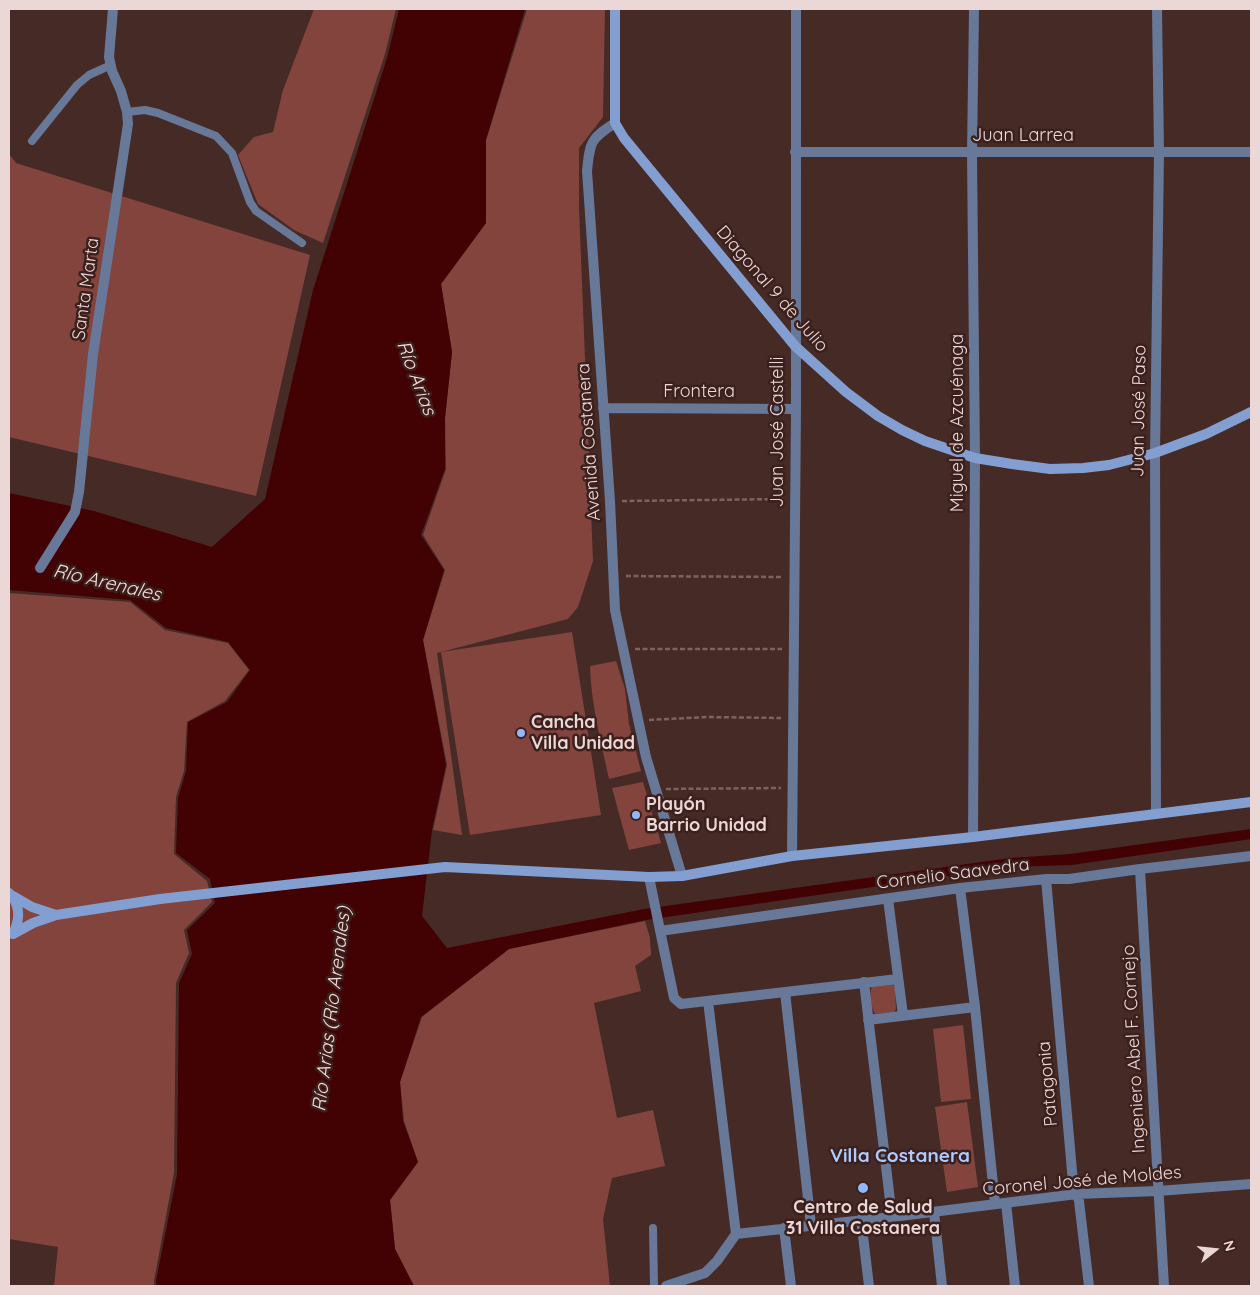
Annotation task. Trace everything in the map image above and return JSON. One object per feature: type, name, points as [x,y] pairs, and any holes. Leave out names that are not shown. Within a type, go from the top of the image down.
[{"type":"street","name":"Santa Marta","points":[[40,568],[75,512],[79,492],[93,354],[128,124],[127,112],[109,57],[113,9]]},
{"type":"street","points":[[615,9],[615,122]]},
{"type":"street","name":"Juan José Castelli","points":[[792,856],[796,409],[794,346],[796,9]]},
{"type":"street","name":"Miguel de Azcuénaga","points":[[973,838],[975,458],[972,153],[974,9]]},
{"type":"street","name":"Juan José Paso","points":[[1156,814],[1155,453],[1159,152],[1157,9]]},
{"type":"street","name":"Diagonal 9 de Julio","points":[[615,122],[624,138],[794,346],[846,392],[878,416],[925,441],[975,458],[1050,469],[1109,465],[1155,453],[1206,434],[1251,412]]},
{"type":"street","name":"Avenida Costanera","points":[[615,122],[592,140],[587,171],[610,501],[615,610],[646,757],[682,876]]},
{"type":"street","name":"Juan Larrea","points":[[795,152],[1251,152]]},
{"type":"street","name":"Frontera","points":[[603,408],[796,409]]},
{"type":"street","name":"Cornelio Saavedra","points":[[11,936],[33,923],[56,915],[160,899],[445,867],[649,877],[682,876],[792,856],[973,838],[1251,802]]},
{"type":"street","name":"Cornelio Saavedra","points":[[660,931],[960,888],[1046,878],[1070,879],[1251,856]]},
{"type":"street","name":"Ingeniero Abel F. Cornejo","points":[[1140,869],[1164,1286]]},
{"type":"street","points":[[649,877],[674,998],[681,1004],[898,979]]},
{"type":"street","name":"Patagonia","points":[[1046,878],[1073,1182],[1077,1194],[1089,1286]]},
{"type":"street","points":[[960,888],[975,1007],[995,1204]]},
{"type":"street","points":[[10,894],[32,907],[56,915]]},
{"type":"street","points":[[10,894],[17,904],[19,914],[18,925],[11,936]]},
{"type":"street","points":[[888,899],[903,1015]]},
{"type":"street","points":[[864,982],[892,1217]]},
{"type":"street","points":[[785,992],[811,1225]]},
{"type":"street","points":[[666,1286],[704,1273],[717,1261],[736,1234],[708,1001]]},
{"type":"street","points":[[868,1020],[975,1007]]},
{"type":"street","name":"Coronel José de Moldes","points":[[736,1234],[1077,1194],[1158,1191],[1251,1184]]},
{"type":"street","points":[[1006,1203],[1015,1286]]},
{"type":"street","points":[[934,1212],[942,1286]]},
{"type":"street","points":[[861,1219],[869,1286]]},
{"type":"street","points":[[784,1228],[791,1286]]},
{"type":"lane","points":[[32,141],[77,85],[89,75],[111,65]]},
{"type":"lane","points":[[127,112],[145,110],[158,113],[216,136],[232,152],[250,202],[256,211],[302,242]]},
{"type":"lane","points":[[654,1228],[654,1286]]},
{"type":"path","points":[[610,501],[795,499]]},
{"type":"path","points":[[613,576],[794,577]]},
{"type":"path","points":[[624,649],[794,649]]},
{"type":"path","points":[[638,720],[708,717],[793,718]]},
{"type":"path","points":[[656,789],[792,788]]},
{"type":"shaded area","points":[[314,9],[396,9],[385,54],[323,243],[294,230],[258,204],[238,155],[254,137],[273,132],[283,90]]},
{"type":"shaded area","points":[[527,9],[605,9],[603,117],[579,148],[579,207],[593,561],[578,607],[568,619],[437,653],[462,835],[433,830],[447,765],[423,640],[445,570],[423,535],[446,469],[445,418],[452,352],[441,284],[486,223],[486,140]]},
{"type":"shaded area","points":[[9,154],[16,163],[310,255],[256,496],[9,437]]},
{"type":"shaded area","points":[[9,593],[130,602],[165,630],[228,643],[249,670],[225,701],[187,722],[184,771],[176,797],[174,854],[207,881],[212,902],[184,930],[189,953],[176,983],[174,1173],[154,1286],[54,1286],[58,1247],[9,1239]]},
{"type":"shaded area","name":"Cancha Villa Unidad","points":[[572,632],[601,815],[470,835],[441,652]]},
{"type":"shaded area","points":[[616,661],[625,689],[629,724],[641,771],[609,779],[594,709],[590,666]]},
{"type":"shaded area","name":"Playón Barrio Unidad","points":[[643,782],[661,843],[629,850],[612,788]]},
{"type":"shaded area","points":[[645,921],[650,938],[651,955],[635,966],[641,991],[594,1003],[617,1118],[653,1110],[665,1166],[612,1178],[603,1219],[610,1286],[414,1286],[395,1249],[390,1200],[418,1162],[404,1121],[400,1082],[422,1017],[509,949]]},
{"type":"shaded area","points":[[892,983],[895,988],[896,1009],[894,1012],[875,1014],[871,1000],[872,986]]},
{"type":"shaded area","points":[[963,1025],[971,1099],[941,1102],[933,1029]]},
{"type":"shaded area","points":[[967,1102],[978,1187],[947,1192],[935,1107]]},
{"type":"water","points":[[399,9],[525,9],[486,140],[486,223],[441,284],[452,352],[445,418],[445,469],[421,535],[444,570],[423,640],[446,765],[432,830],[422,916],[447,948],[644,909],[1010,858],[1070,854],[1251,829],[1251,839],[1072,865],[1010,867],[646,920],[509,949],[421,1017],[400,1082],[403,1121],[418,1162],[390,1200],[395,1249],[414,1286],[157,1286],[156,1281],[177,1174],[179,983],[192,954],[187,930],[215,903],[210,879],[176,853],[178,798],[186,771],[188,722],[227,702],[250,670],[228,642],[166,628],[130,600],[9,590],[9,493],[94,511],[212,547],[265,499],[313,290],[387,58]]},
{"type":"place","name":"Cancha Villa Unidad","points":[[521,733]]},
{"type":"place","name":"Playón Barrio Unidad","points":[[636,815]]},
{"type":"place","name":"Centro de Salud 31 Villa Costanera","points":[[863,1188]]},
{"type":"district","name":"Villa Costanera","points":[[900,1156]]},
{"type":"water label","name":"Río Arias","points":[[416,378]]},
{"type":"water label","name":"Río Arenales","points":[[107,583]]},
{"type":"water label","name":"Río Arias (Río Arenales)","points":[[332,1009]]}]
